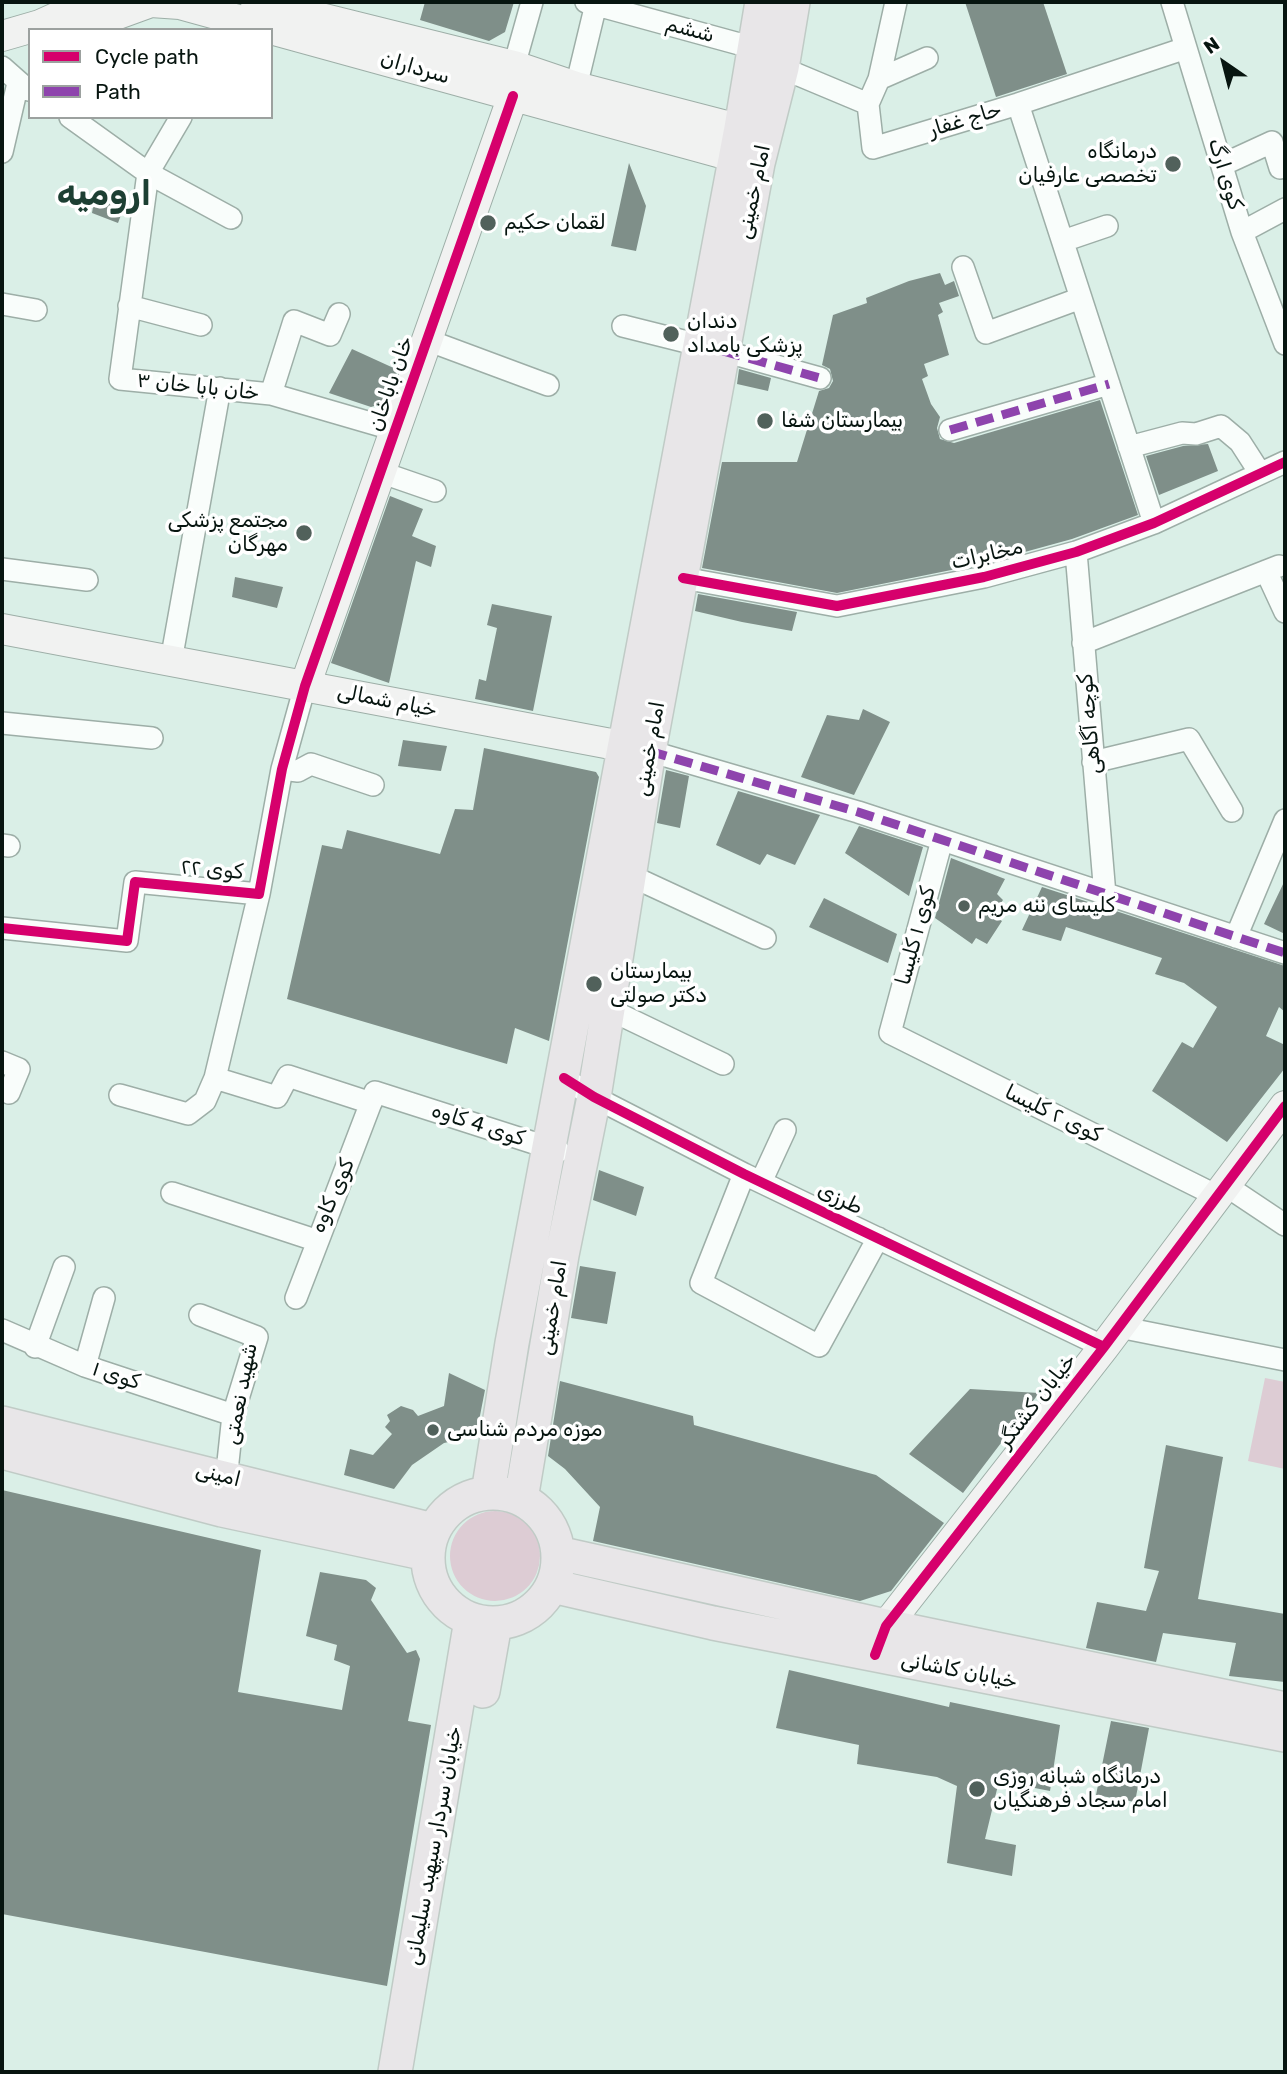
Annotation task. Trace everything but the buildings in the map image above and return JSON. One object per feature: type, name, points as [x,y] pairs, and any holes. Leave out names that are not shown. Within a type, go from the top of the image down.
[{"type":"main road","name":"امام خمینی","points":[[521,1499],[593,1097],[594,1003],[636,748],[750,146],[754,48],[762,2]]},
{"type":"main road","name":"امام خمینی","points":[[750,146],[782,68],[793,2]]},
{"type":"main road","name":"امام خمینی","points":[[488,1493],[548,1148],[564,1078],[594,1003],[629,875],[636,748],[683,579],[711,348]]},
{"type":"main road","name":"امینی","points":[[2,1423],[225,1494]]},
{"type":"main road","name":"امینی","points":[[2,1452],[225,1494],[430,1542]]},
{"type":"main road","points":[[488,1493],[521,1499],[547,1521],[558,1553],[552,1586],[535,1609],[509,1622],[483,1622],[452,1610],[441,1599],[430,1577],[430,1542],[455,1504],[488,1493]]},
{"type":"main road","points":[[558,1553],[881,1640],[1285,1709]]},
{"type":"main road","name":"خیابان کاشانی","points":[[552,1586],[713,1623],[881,1640],[1285,1735]]},
{"type":"main road","name":"خیابان سردار سپهبد سلیمانی","points":[[395,2072],[483,1622]]},
{"type":"main road","name":"خیابان سردار سپهبد سلیمانی","points":[[416,2072],[483,1622]]},
{"type":"street","points":[[30,28],[91,2]]},
{"type":"street","name":"سرداران","points":[[80,28],[151,2],[168,2],[513,81],[750,146]]},
{"type":"street","name":"سرداران","points":[[256,2],[312,9],[513,81],[576,87],[750,146]]},
{"type":"street","points":[[513,81],[532,2]]},
{"type":"street","points":[[782,68],[868,104],[879,79],[896,2]]},
{"type":"street","name":"کوی ارگ","points":[[1172,2],[1242,232],[1285,344]]},
{"type":"street","points":[[576,87],[591,3]]},
{"type":"street","name":"ششم","points":[[591,3],[754,48]]},
{"type":"street","points":[[2,36],[28,28]]},
{"type":"street","points":[[2,58],[28,48]]},
{"type":"street","name":"حاج غفار","points":[[868,104],[873,148],[1018,104],[1186,48]]},
{"type":"street","points":[[879,79],[927,58]]},
{"type":"street","points":[[2,67],[24,87],[2,152]]},
{"type":"street","name":"خان باباخان","points":[[305,686],[427,340],[513,81]]},
{"type":"street","points":[[1018,104],[1154,523]]},
{"type":"street","name":"خان بابا خان ۳","points":[[180,119],[148,173],[120,379],[271,394],[395,430]]},
{"type":"street","points":[[78,120],[148,173],[231,218]]},
{"type":"street","points":[[1222,165],[1272,142],[1280,168],[1285,166]]},
{"type":"street","points":[[1242,232],[1285,209]]},
{"type":"street","points":[[1063,241],[1107,226]]},
{"type":"street","points":[[963,267],[986,332],[1081,298]]},
{"type":"street","points":[[2,304],[36,310]]},
{"type":"street","points":[[129,306],[201,325]]},
{"type":"street","points":[[271,394],[294,321],[330,335],[339,314]]},
{"type":"street","points":[[623,326],[820,379]]},
{"type":"street","points":[[427,340],[548,385]]},
{"type":"street","points":[[950,430],[1109,384]]},
{"type":"street","points":[[172,661],[220,388]]},
{"type":"street","points":[[1129,447],[1182,433],[1196,434],[1221,426],[1240,442],[1260,473]]},
{"type":"street","name":"مخابرات","points":[[683,579],[837,606],[984,577],[1076,552],[1154,523],[1285,462]]},
{"type":"street","points":[[380,472],[435,491]]},
{"type":"street","name":"کوچه آگاهی","points":[[1076,552],[1105,895]]},
{"type":"street","points":[[1083,643],[1273,568],[1285,612]]},
{"type":"street","points":[[2,569],[87,580]]},
{"type":"street","name":"خیام شمالی","points":[[2,629],[636,748]]},
{"type":"street","name":"کوی ۲۲","points":[[2,928],[127,941],[135,882],[259,894],[282,769],[305,686]]},
{"type":"street","points":[[2,723],[152,738]]},
{"type":"street","points":[[1093,762],[1189,739],[1232,811]]},
{"type":"street","points":[[636,748],[942,839],[1285,953]]},
{"type":"street","points":[[282,769],[298,771],[311,764],[373,785]]},
{"type":"street","points":[[1237,937],[1285,820]]},
{"type":"street","name":"کوی ۱ کلیسا","points":[[890,1033],[942,839]]},
{"type":"street","points":[[629,875],[765,938]]},
{"type":"street","points":[[120,1095],[188,1114],[205,1101],[215,1078],[259,894]]},
{"type":"street","points":[[594,1003],[723,1064]]},
{"type":"street","name":"کوی ۲ کلیسا","points":[[890,1033],[1221,1191]]},
{"type":"street","points":[[2,1062],[19,1069],[9,1093]]},
{"type":"street","name":"کوی 4 کاوه","points":[[215,1078],[277,1097],[288,1076],[580,1159]]},
{"type":"street","name":"طرزی","points":[[564,1078],[593,1097],[878,1238],[1111,1337],[1285,1360]]},
{"type":"street","name":"کوی کاوه","points":[[172,1193],[318,1241],[373,1098]]},
{"type":"street","name":"خیابان کشتگر","points":[[881,1640],[1221,1191],[1282,1117]]},
{"type":"street","points":[[785,1130],[752,1178],[701,1283],[819,1346],[878,1238]]},
{"type":"street","points":[[1221,1191],[1285,1225]]},
{"type":"street","points":[[296,1298],[318,1241]]},
{"type":"street","points":[[35,1346],[64,1267]]},
{"type":"street","points":[[85,1366],[104,1298]]},
{"type":"street","name":"شهید نعمتی","points":[[200,1315],[257,1337],[233,1415],[225,1494]]},
{"type":"street","name":"کوی ۱","points":[[2,1330],[85,1366],[233,1415]]},
{"type":"shaded area","points":[[1265,1378],[1285,1382],[1285,1469],[1248,1461]]},
{"type":"shaded area","points":[[486,1511],[504,1511],[520,1518],[533,1531],[540,1547],[540,1565],[533,1581],[520,1594],[504,1601],[486,1601],[470,1594],[457,1581],[450,1565],[450,1547],[457,1531],[470,1518]]},
{"type":"marked path","points":[[723,351],[820,378]]},
{"type":"marked path","points":[[950,430],[1109,384]]},
{"type":"marked path","points":[[649,751],[858,812],[1285,953]]},
{"type":"cycle path","points":[[2,928],[127,941],[135,882],[259,894],[282,769],[305,686],[513,96]]},
{"type":"cycle path","points":[[683,578],[837,606],[984,577],[1076,552],[1154,523],[1285,462]]},
{"type":"cycle path","points":[[564,1078],[594,1097],[744,1174],[1104,1347]]},
{"type":"cycle path","points":[[875,1655],[886,1626],[1104,1347],[1285,1106]]},
{"type":"place","name":"درمانگاه تخصصی عارفیان","points":[[1173,164]]},
{"type":"place","name":"لقمان حکیم","points":[[488,223]]},
{"type":"place","name":"دندان‌ پزشکی بامداد","points":[[671,334]]},
{"type":"place","name":"بیمارستان شفا","points":[[765,421]]},
{"type":"place","name":"مجتمع پزشکی مهرگان","points":[[304,533]]},
{"type":"place","name":"کلیسای ننه مریم","points":[[964,906]]},
{"type":"place","name":"بیمارستان دکتر صولتی","points":[[594,984]]},
{"type":"place","name":"موزه مردم شناسی","points":[[433,1430]]},
{"type":"place","name":"درمانگاه شبانه روزی امام سجاد فرهنگیان","points":[[977,1789]]},
{"type":"district","name":"ارومیه","points":[[104,195]]}]
